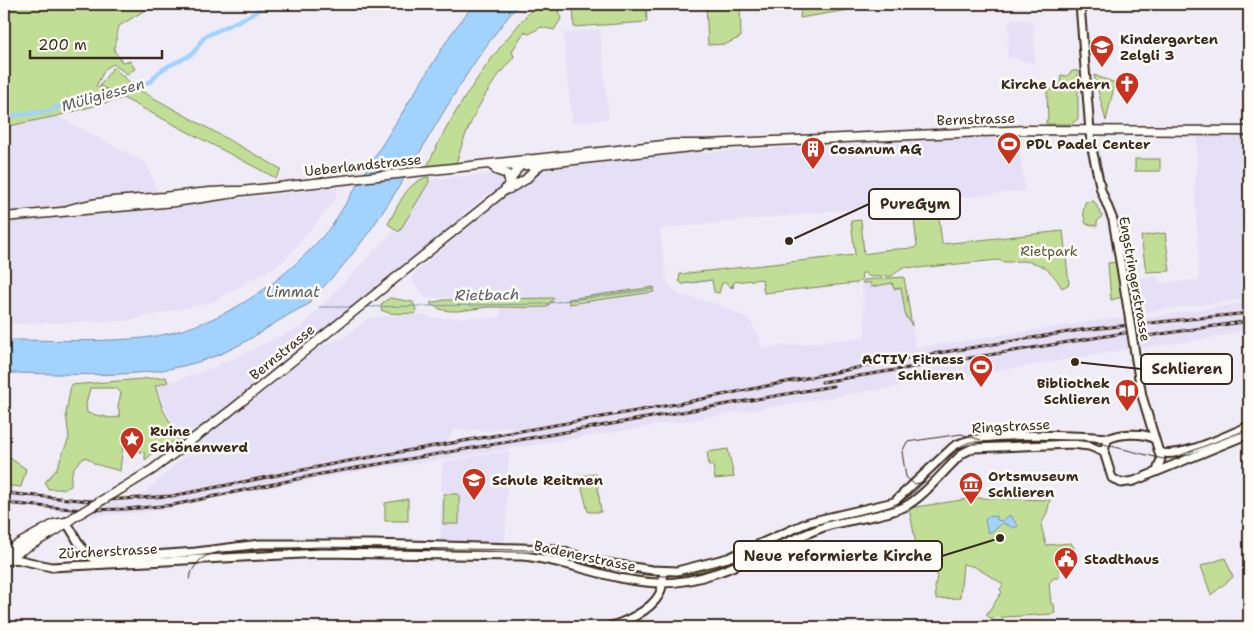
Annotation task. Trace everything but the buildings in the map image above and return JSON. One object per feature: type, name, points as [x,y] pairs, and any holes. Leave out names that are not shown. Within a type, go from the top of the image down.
[{"type":"main road","name":"Engstringerstrasse","points":[[1080,4],[1090,130],[1101,190],[1113,220],[1136,360],[1146,411],[1154,439]]},
{"type":"main road","name":"Bernstrasse","points":[[517,163],[530,158],[667,144],[705,144],[991,130],[1249,131]]},
{"type":"main road","name":"Bernstrasse","points":[[517,163],[543,163],[689,149],[705,144]]},
{"type":"main road","name":"Ueberlandstrasse","points":[[4,217],[175,202],[225,196],[241,191],[488,164],[494,166],[517,163]]},
{"type":"main road","points":[[511,186],[522,171],[517,163]]},
{"type":"main road","name":"Bernstrasse","points":[[4,561],[57,530],[66,522],[121,489],[178,451],[511,186],[543,163]]},
{"type":"main road","points":[[488,164],[494,169],[507,174],[511,186]]},
{"type":"main road","name":"Engstringerstrasse","points":[[1144,434],[1147,426],[1146,411]]},
{"type":"main road","points":[[1159,452],[1165,454],[1181,452],[1249,426]]},
{"type":"main road","points":[[1144,434],[1154,439],[1159,452],[1161,462],[1157,472]]},
{"type":"main road","name":"Ringstrasse","points":[[905,493],[953,447],[966,440],[1050,436],[1110,438],[1144,434]]},
{"type":"main road","points":[[1110,438],[1105,443],[1104,452],[1110,474],[1121,483],[1134,481],[1249,434]]},
{"type":"main road","name":"Ringstrasse","points":[[925,489],[962,453],[978,447],[1041,447],[1072,444],[1089,446],[1104,452]]},
{"type":"main road","name":"Badenerstrasse","points":[[192,559],[322,553],[522,556],[552,560],[615,576],[663,583],[690,579],[718,571],[824,527],[900,508],[925,489]]},
{"type":"main road","name":"Badenerstrasse","points":[[196,552],[260,544],[554,550],[600,562],[664,572],[712,564],[797,527],[830,516],[888,504],[905,493]]},
{"type":"main road","name":"Bernstrasse","points":[[4,552],[54,524],[66,522]]},
{"type":"main road","name":"Zürcherstrasse","points":[[66,522],[84,551],[90,557],[98,559],[196,552]]},
{"type":"main road","points":[[797,527],[798,539]]},
{"type":"main road","points":[[21,542],[20,551],[26,560]]},
{"type":"main road","points":[[381,545],[381,555]]},
{"type":"main road","points":[[552,560],[554,550]]},
{"type":"main road","points":[[77,566],[84,557],[84,551]]},
{"type":"main road","points":[[86,566],[90,557]]},
{"type":"main road","name":"Zürcherstrasse","points":[[4,561],[26,560],[45,566],[86,566],[192,559]]},
{"type":"main road","points":[[609,627],[629,619],[652,603],[660,594],[664,572]]},
{"type":"shaded area","points":[[1012,18],[1033,21],[1035,64],[1007,57],[1009,22]]},
{"type":"shaded area","points":[[600,29],[609,119],[572,123],[563,33]]},
{"type":"shaded area","points":[[57,116],[146,163],[164,207],[338,187],[337,195],[333,203],[283,262],[213,302],[127,321],[4,324],[4,127]]},
{"type":"shaded area","points":[[1249,135],[1249,299],[1137,313],[1128,280],[1158,276],[1160,283],[1199,280],[1195,189],[1197,136]]},
{"type":"shaded area","points":[[1018,137],[1025,191],[660,229],[667,282],[678,294],[718,304],[749,319],[759,335],[761,348],[865,337],[862,283],[904,277],[916,348],[1113,318],[1145,318],[1249,302],[1249,330],[1207,339],[1114,352],[441,460],[366,470],[172,506],[172,510],[93,516],[70,511],[4,506],[4,490],[74,498],[139,497],[192,450],[165,410],[156,387],[214,367],[302,326],[394,230],[398,233],[431,179],[515,172],[677,154],[953,138]],"holes":[[[488,193],[492,193],[499,202],[420,268],[413,277],[413,282],[426,298],[499,297],[500,317],[434,318],[425,315],[401,314],[368,318],[343,338],[322,345],[293,368],[287,360],[463,217],[464,213]],[[510,425],[511,431],[448,441],[455,429],[490,431]]]},
{"type":"shaded area","name":"Schule Reitmen","points":[[509,451],[505,542],[440,541],[442,462]]},
{"type":"green space","points":[[4,4],[155,4],[119,26],[114,50],[122,62],[130,61],[135,69],[127,74],[113,64],[105,69],[96,86],[118,95],[100,86],[113,67],[136,88],[281,169],[276,178],[123,98],[57,116],[4,127]]},
{"type":"green space","points":[[537,4],[556,4],[561,19],[554,30],[541,27],[529,34],[524,32],[512,51],[514,57],[486,93],[472,120],[456,164],[427,167],[449,124],[490,60]]},
{"type":"green space","points":[[573,4],[646,4],[647,22],[574,27]]},
{"type":"green space","points":[[706,4],[740,4],[741,37],[726,44],[708,45]]},
{"type":"green space","points":[[801,4],[947,4],[878,5],[800,18]]},
{"type":"green space","points":[[1072,71],[1078,71],[1078,119],[1071,124],[1046,124],[1046,120],[1048,120],[1047,92],[1060,84],[1061,75],[1067,76]]},
{"type":"green space","points":[[1094,75],[1115,83],[1106,121]]},
{"type":"green space","points":[[1135,159],[1160,159],[1160,171],[1135,171]]},
{"type":"green space","points":[[429,177],[429,182],[399,232],[388,224],[399,203],[414,184],[421,179]]},
{"type":"green space","points":[[1094,201],[1102,216],[1097,222],[1097,226],[1086,224],[1083,212],[1085,202]]},
{"type":"green space","name":"Rietpark","points":[[938,208],[942,244],[1063,231],[1069,284],[1062,288],[1046,268],[1035,263],[1021,261],[1004,262],[998,260],[918,268],[903,267],[892,276],[870,277],[862,273],[861,281],[856,283],[764,293],[762,279],[734,282],[733,288],[732,285],[731,288],[727,283],[722,283],[719,293],[714,292],[712,280],[682,284],[679,281],[680,274],[855,255],[851,221],[861,220],[864,254],[883,250],[914,248],[917,246],[913,211]]},
{"type":"green space","points":[[1120,221],[1125,222],[1122,225],[1123,237],[1126,237],[1133,295],[1130,296],[1118,225]]},
{"type":"green space","points":[[1165,233],[1170,271],[1146,272],[1141,236]]},
{"type":"green space","points":[[1116,262],[1122,297],[1111,300],[1108,263]]},
{"type":"green space","points":[[904,277],[912,326],[908,318],[906,318],[901,288],[894,289],[892,283],[871,287],[871,283],[862,283],[864,280]]},
{"type":"green space","points":[[654,287],[654,292],[569,304],[568,299]]},
{"type":"green space","points":[[390,298],[413,302],[417,312],[415,314],[394,313],[381,310],[382,303]]},
{"type":"green space","points":[[554,298],[547,307],[487,307],[461,311],[437,308],[430,303],[444,300]]},
{"type":"green space","points":[[166,377],[168,382],[155,386],[163,410],[180,439],[158,449],[145,460],[145,453],[140,452],[137,443],[123,445],[120,471],[95,464],[86,457],[74,469],[71,477],[71,486],[64,489],[48,489],[45,482],[56,470],[69,438],[66,413],[71,385]],"holes":[[[90,388],[116,388],[121,393],[118,406],[120,417],[111,418],[87,413],[86,404]]]},
{"type":"green space","points":[[728,449],[734,477],[715,479],[713,465],[709,466],[707,452]]},
{"type":"green space","points":[[4,454],[26,469],[21,487],[4,485]]},
{"type":"green space","points":[[596,474],[601,512],[588,512],[579,476]]},
{"type":"green space","points":[[444,494],[459,494],[459,524],[443,524]]},
{"type":"green space","points":[[975,498],[1050,500],[1047,513],[1041,525],[1046,545],[1071,543],[1074,548],[1075,558],[1071,563],[1062,563],[1059,567],[1059,578],[1054,578],[1049,583],[1051,604],[1054,604],[1055,613],[990,618],[986,615],[1002,592],[1000,590],[1003,584],[975,567],[963,564],[960,598],[936,599],[935,588],[939,563],[919,560],[909,508]]},
{"type":"green space","points":[[408,499],[408,521],[385,521],[385,503]]},
{"type":"green space","points":[[784,534],[787,541],[718,569],[678,580],[677,573],[722,563]]},
{"type":"green space","points":[[272,546],[370,546],[370,552],[273,554]]},
{"type":"green space","points":[[386,547],[548,552],[545,556],[385,551]]},
{"type":"green space","points":[[1225,558],[1233,577],[1211,595],[1201,566]]},
{"type":"water","name":"Limmat","points":[[474,4],[519,4],[491,39],[465,77],[369,232],[342,267],[311,299],[309,304],[223,353],[170,369],[142,373],[87,375],[4,373],[4,340],[99,340],[130,339],[160,335],[189,328],[216,317],[243,303],[268,286],[292,267],[333,224],[451,34]]},
{"type":"water","points":[[1010,515],[1018,526],[1014,528],[1003,523],[991,532],[988,532],[985,521],[987,517],[996,516],[997,520],[1002,521]]},
{"type":"waterway","name":"Müligiessen","points":[[4,117],[49,111],[67,103],[102,96],[152,81],[160,71],[194,52],[206,36],[251,15],[268,4]]},
{"type":"waterway","name":"Rietbach","points":[[683,284],[712,280]]},
{"type":"waterway","name":"Rietbach","points":[[364,307],[541,304],[655,289]]},
{"type":"waterway","name":"Rietbach","points":[[319,307],[355,307]]},
{"type":"tram line","points":[[189,579],[199,561],[206,556],[219,552],[319,547],[531,550],[564,556],[630,573],[664,576],[685,575],[726,564],[825,522],[881,510],[898,503],[917,489],[950,454],[970,442],[1087,440],[1163,459],[1176,457],[1249,429]]},
{"type":"tram line","points":[[925,482],[914,484],[906,477],[902,452],[907,442],[961,434],[981,440]]},
{"type":"railway","points":[[4,493],[90,501],[172,496],[343,462],[682,403],[901,359],[1081,330],[1249,313]]},
{"type":"railway","points":[[1134,338],[1249,321]]},
{"type":"railway","points":[[822,382],[1143,330]]},
{"type":"railway","points":[[4,503],[84,510],[173,505],[321,474],[833,386]]},
{"type":"place","name":"Kindergarten Zelgli 3","points":[[1102,68]]},
{"type":"place","name":"Kirche Lachern","points":[[1127,105]]},
{"type":"place","name":"PDL Padel Center","points":[[1009,165]]},
{"type":"place","name":"Cosanum AG","points":[[813,170]]},
{"type":"place","name":"PureGym","points":[[789,241]]},
{"type":"place","name":"Schlieren","points":[[1075,362]]},
{"type":"place","name":"ACTIV Fitness Schlieren","points":[[981,388]]},
{"type":"place","name":"Bibliothek Schlieren","points":[[1127,412]]},
{"type":"place","name":"Ruine Schönenwerd","points":[[132,460]]},
{"type":"place","name":"Schule Reitmen","points":[[474,501]]},
{"type":"place","name":"Ortsmuseum Schlieren","points":[[971,505]]},
{"type":"place","name":"Neue reformierte Kirche","points":[[1000,538]]},
{"type":"place","name":"Stadthaus","points":[[1066,580]]}]
